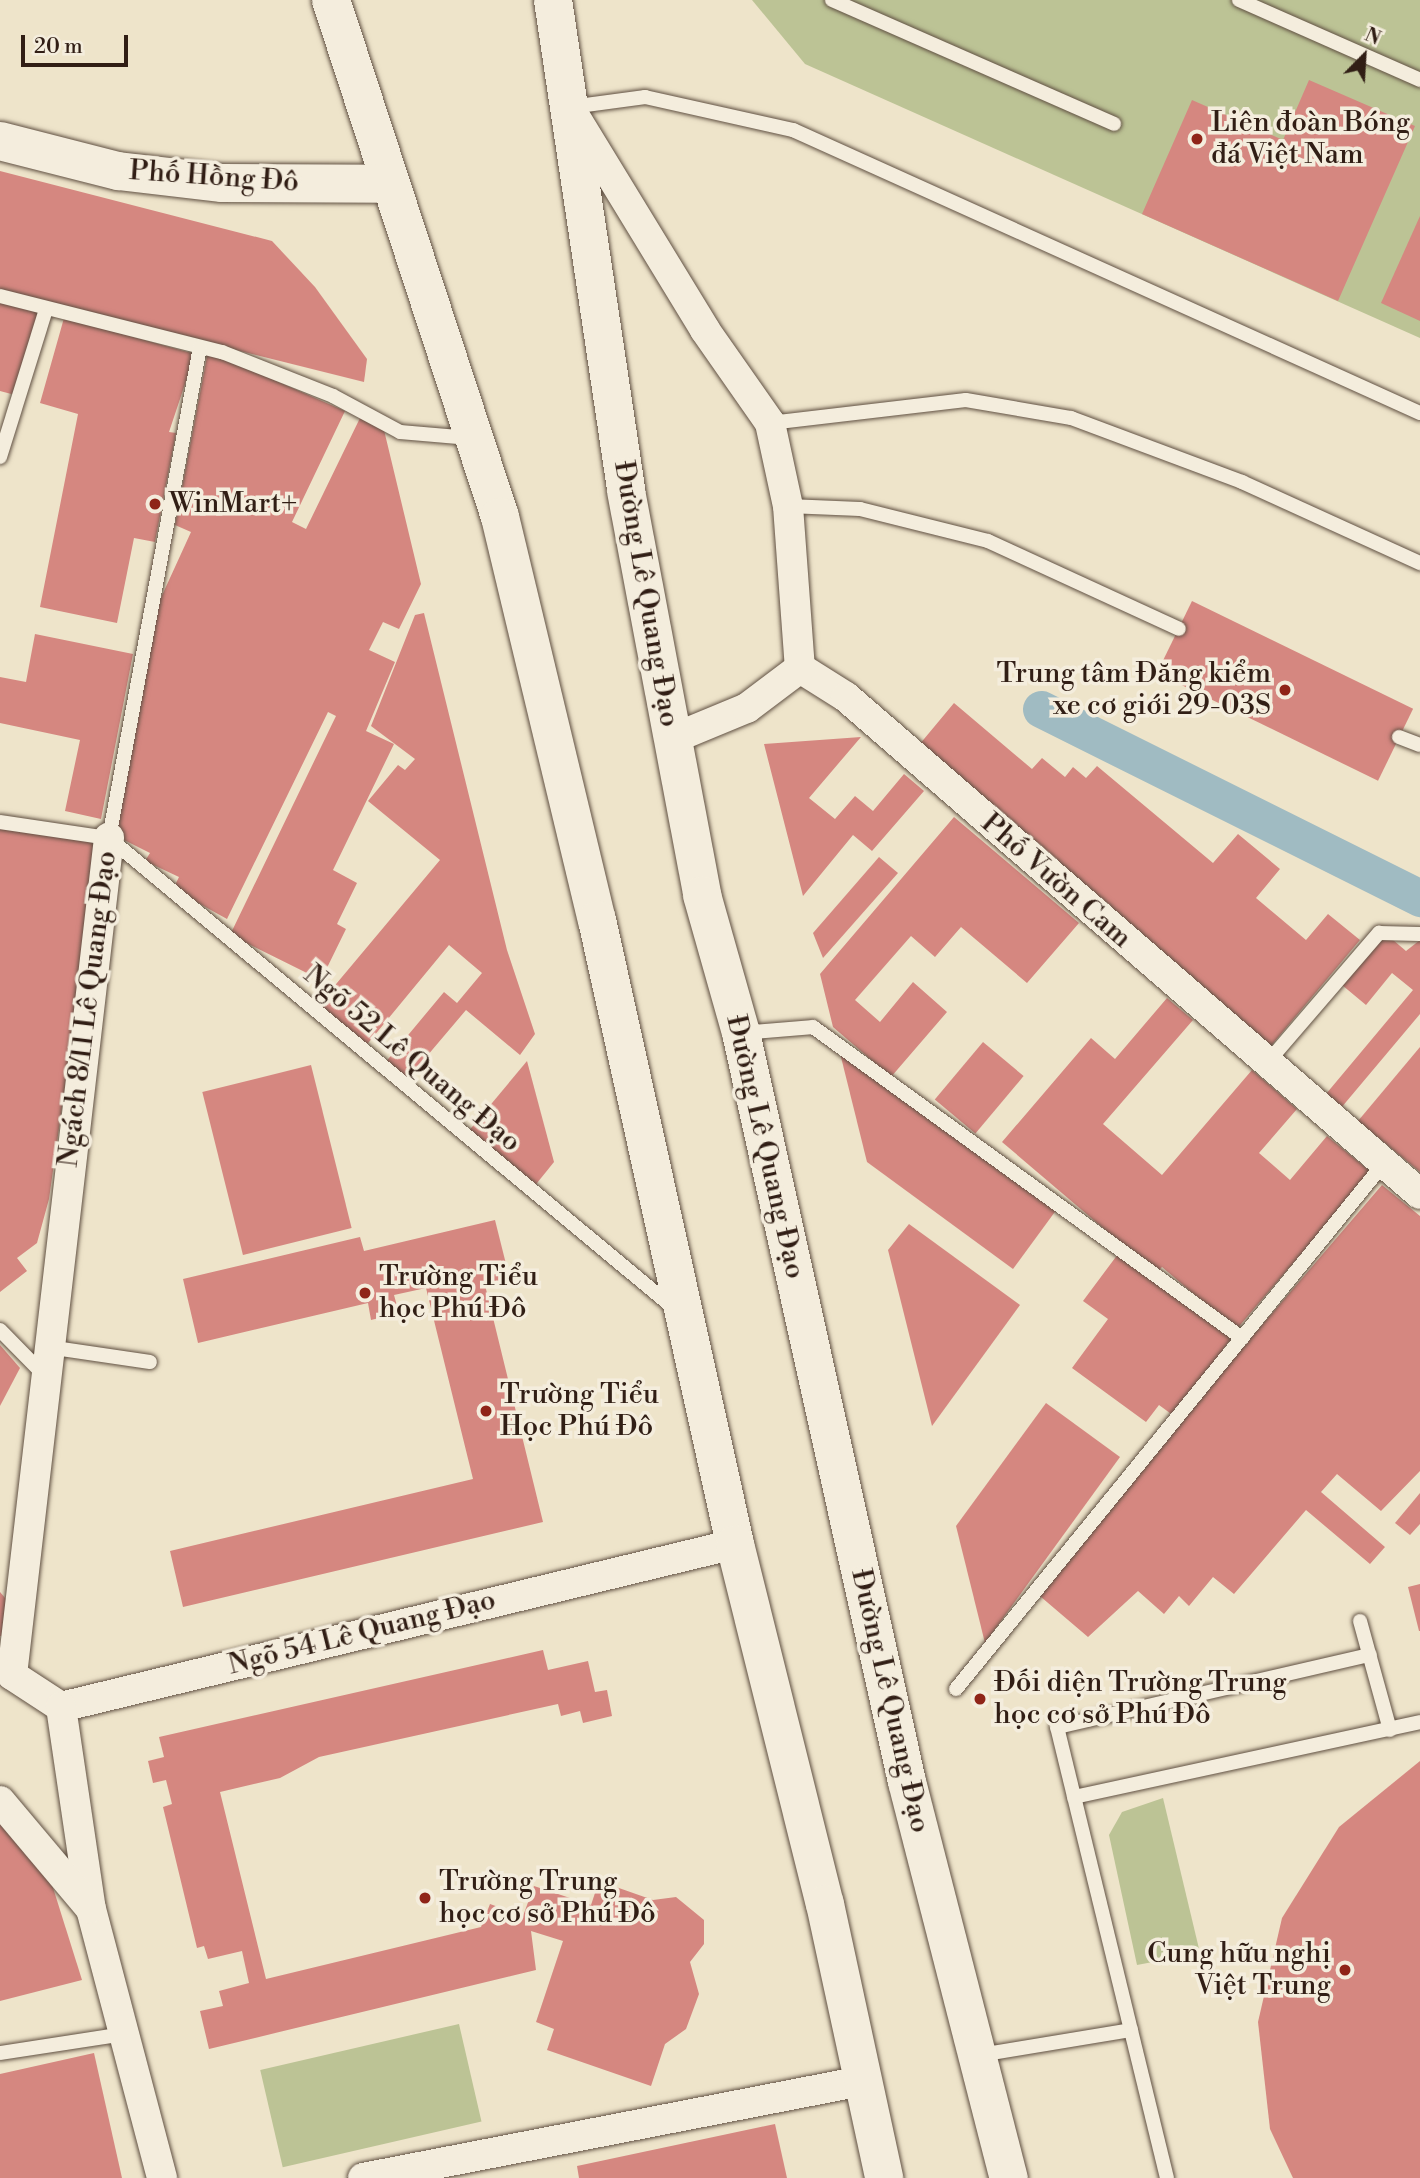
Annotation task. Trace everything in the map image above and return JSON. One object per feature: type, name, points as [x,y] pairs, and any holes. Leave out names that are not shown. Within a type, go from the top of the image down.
[{"type":"main road","points":[[331,0],[470,438],[503,531],[735,1544],[825,1904],[884,2178]]},
{"type":"main road","name":"Đường Lê Quang Đạo","points":[[553,0],[626,491],[702,895],[741,1033],[907,1782],[1009,2178]]},
{"type":"main road","name":"Phố Hồng Đô","points":[[0,141],[118,171],[222,183],[389,184]]},
{"type":"street","points":[[570,107],[705,330],[770,423],[788,506],[800,668],[747,708],[672,739]]},
{"type":"street","name":"Phố Vườn Cam","points":[[800,668],[846,696],[1266,1064],[1420,1194]]},
{"type":"street","name":"Ngách 8/11 Lê Quang Đạo","points":[[6,1680],[109,838]]},
{"type":"street","name":"Ngõ 54 Lê Quang Đạo","points":[[61,1707],[735,1544]]},
{"type":"street","points":[[6,1680],[61,1707],[91,1909],[162,2178]]},
{"type":"street","points":[[0,1801],[91,1909]]},
{"type":"street","points":[[363,2178],[862,2081]]},
{"type":"lane","points":[[832,0],[1114,124]]},
{"type":"lane","points":[[1239,0],[1420,80]]},
{"type":"lane","points":[[570,107],[645,97],[793,130],[1420,413]]},
{"type":"lane","points":[[0,296],[200,347],[333,396],[400,432],[470,438]]},
{"type":"lane","points":[[0,457],[46,309]]},
{"type":"lane","name":"Ngách 8/11 Lê Quang Đạo","points":[[109,838],[200,347]]},
{"type":"lane","points":[[770,423],[966,400],[1071,418],[1242,482],[1420,563]]},
{"type":"lane","points":[[788,506],[860,509],[988,541],[1179,629]]},
{"type":"lane","points":[[1399,737],[1420,745]]},
{"type":"lane","points":[[0,822],[109,838]]},
{"type":"lane","name":"Ngõ 52 Lê Quang Đạo","points":[[109,838],[685,1318]]},
{"type":"lane","points":[[1266,1064],[1379,933],[1420,934]]},
{"type":"lane","points":[[741,1033],[813,1027],[1242,1338]]},
{"type":"lane","points":[[956,1689],[1385,1162]]},
{"type":"lane","points":[[0,1330],[45,1376]]},
{"type":"lane","points":[[48,1347],[150,1362]]},
{"type":"lane","points":[[1360,1621],[1390,1730]]},
{"type":"lane","points":[[1167,2178],[1057,1727],[1370,1655]]},
{"type":"lane","points":[[1074,1797],[1420,1722]]},
{"type":"lane","points":[[976,2055],[1131,2030]]},
{"type":"lane","points":[[0,2053],[124,2034]]},
{"type":"green space","name":"Liên đoàn Bóng đá Việt Nam","points":[[752,0],[1420,0],[1420,338],[805,64]]},
{"type":"green space","points":[[1163,1798],[1200,1953],[1137,1965],[1109,1835],[1122,1812]]},
{"type":"green space","points":[[459,2024],[481,2121],[283,2167],[260,2070]]},
{"type":"building","points":[[1309,80],[1415,126],[1338,301],[1142,214],[1192,100],[1283,140]]},
{"type":"building","points":[[0,171],[272,241],[315,287],[367,359],[364,382],[0,291]]},
{"type":"building","points":[[1420,216],[1420,321],[1381,303]]},
{"type":"building","points":[[0,300],[39,310],[15,395],[0,391]]},
{"type":"building","points":[[64,318],[195,354],[169,432],[176,433],[155,542],[134,538],[117,623],[40,607],[78,414],[40,403]]},
{"type":"building","points":[[208,351],[345,411],[292,522],[306,529],[360,418],[384,430],[421,584],[399,629],[383,622],[369,650],[395,662],[366,731],[394,744],[333,870],[357,883],[337,924],[346,929],[321,980],[230,935],[336,716],[328,712],[227,919],[173,889],[179,877],[145,861],[150,853],[116,836],[159,602],[191,532],[175,525]]},
{"type":"building","name":"Trung tâm Đăng kiểm xe cơ giới 29-03S","points":[[1192,601],[1413,709],[1378,781],[1157,673]]},
{"type":"building","points":[[424,613],[507,950],[535,1034],[520,1055],[466,1010],[405,1082],[384,1064],[444,992],[457,1003],[482,973],[449,945],[364,1048],[316,1008],[440,860],[368,801],[398,765],[405,770],[415,759],[371,726],[415,615]]},
{"type":"building","points":[[35,634],[133,654],[101,819],[65,811],[80,740],[0,723],[0,677],[26,682]]},
{"type":"building","points":[[954,703],[1032,769],[1042,758],[1065,777],[1073,767],[1086,778],[1097,766],[1213,863],[1238,834],[1280,869],[1256,898],[1306,940],[1328,914],[1360,940],[1270,1047],[914,751]]},
{"type":"building","points":[[861,737],[809,798],[835,819],[855,796],[873,811],[904,774],[924,791],[872,851],[853,835],[803,896],[764,744]]},
{"type":"building","points":[[954,817],[1079,923],[1027,983],[961,927],[935,957],[911,936],[855,1000],[880,1022],[913,982],[947,1012],[891,1077],[833,1027],[820,974]]},
{"type":"building","points":[[0,824],[100,837],[49,1199],[37,1243],[17,1258],[27,1271],[0,1292]]},
{"type":"building","points":[[879,857],[898,873],[823,958],[813,933]]},
{"type":"building","points":[[1386,934],[1406,951],[1420,940],[1420,1014],[1341,1108],[1326,1094],[1413,990],[1392,973],[1366,1005],[1342,985]]},
{"type":"building","points":[[1167,998],[1193,1020],[1103,1124],[1162,1175],[1252,1070],[1297,1109],[1259,1153],[1290,1180],[1327,1136],[1371,1172],[1236,1330],[1162,1267],[1156,1273],[1002,1142],[1091,1038],[1115,1059]]},
{"type":"building","points":[[983,1042],[1024,1076],[975,1134],[935,1099]]},
{"type":"building","points":[[1420,1047],[1420,1172],[1358,1121]]},
{"type":"building","points":[[840,1053],[1057,1209],[1013,1269],[867,1162]]},
{"type":"building","points":[[527,1061],[554,1162],[533,1188],[467,1133]]},
{"type":"building","points":[[311,1065],[352,1228],[243,1255],[202,1092]]},
{"type":"building","points":[[1382,1185],[1420,1216],[1420,1471],[1381,1511],[1337,1474],[1321,1492],[1385,1547],[1370,1564],[1306,1510],[1234,1594],[1213,1577],[1189,1606],[1179,1596],[1164,1614],[1138,1591],[1088,1637],[1034,1591]]},
{"type":"building","name":"Trường Tiểu Học Phú Đô","points":[[495,1220],[510,1280],[485,1285],[543,1522],[183,1607],[170,1551],[473,1479],[426,1288],[394,1295],[399,1313],[371,1320],[368,1303],[198,1343],[183,1279],[360,1237],[364,1251]]},
{"type":"building","points":[[909,1224],[1020,1305],[932,1426],[888,1250]]},
{"type":"building","points":[[1118,1254],[1233,1336],[1174,1416],[1159,1405],[1146,1422],[1072,1368],[1108,1319],[1083,1301]]},
{"type":"building","points":[[0,1345],[20,1368],[0,1406]]},
{"type":"building","points":[[1046,1403],[1120,1457],[985,1643],[956,1526]]},
{"type":"building","points":[[1420,1493],[1420,1524],[1410,1535],[1395,1523]]},
{"type":"building","points":[[1420,1584],[1420,1631],[1419,1631],[1408,1587]]},
{"type":"building","points":[[0,1592],[6,1599],[2,1636],[0,1636]]},
{"type":"building","points":[[543,1650],[548,1670],[588,1661],[595,1692],[607,1690],[612,1716],[583,1723],[580,1711],[561,1716],[558,1704],[319,1757],[280,1778],[220,1792],[266,1979],[481,1927],[490,1904],[523,1916],[534,1886],[591,1905],[599,1881],[653,1900],[676,1897],[704,1920],[704,1944],[690,1962],[699,1994],[686,2029],[665,2044],[651,2086],[547,2050],[554,2029],[536,2022],[563,1941],[531,1931],[536,1970],[209,2049],[200,2011],[223,2006],[219,1991],[249,1983],[242,1951],[208,1959],[204,1946],[197,1948],[163,1807],[172,1804],[166,1780],[153,1783],[148,1761],[164,1757],[159,1737]]},
{"type":"building","name":"Cung hữu nghị Việt Trung","points":[[1420,1761],[1420,2178],[1293,2178],[1270,2129],[1258,2022],[1282,1918],[1339,1827]]},
{"type":"building","points":[[0,1823],[49,1875],[82,1980],[0,2001]]},
{"type":"building","points":[[94,2053],[122,2178],[0,2178],[0,2074]]},
{"type":"building","points":[[775,2124],[787,2178],[579,2178],[577,2166]]},
{"type":"waterway","points":[[1041,709],[1420,898]]},
{"type":"place","name":"Liên đoàn Bóng đá Việt Nam","points":[[1197,139]]},
{"type":"place","name":"WinMart+","points":[[155,504]]},
{"type":"place","name":"Trung tâm Đăng kiểm xe cơ giới 29-03S","points":[[1285,690]]},
{"type":"place","name":"Trường Tiểu học Phú Đô","points":[[365,1293]]},
{"type":"place","name":"Trường Tiểu Học Phú Đô","points":[[486,1411]]},
{"type":"place","name":"Đối diện Trường Trung học cơ sở Phú Đô","points":[[980,1699]]},
{"type":"place","name":"Trường Trung học cơ sở Phú Đô","points":[[425,1898]]},
{"type":"place","name":"Cung hữu nghị Việt Trung","points":[[1345,1970]]}]
